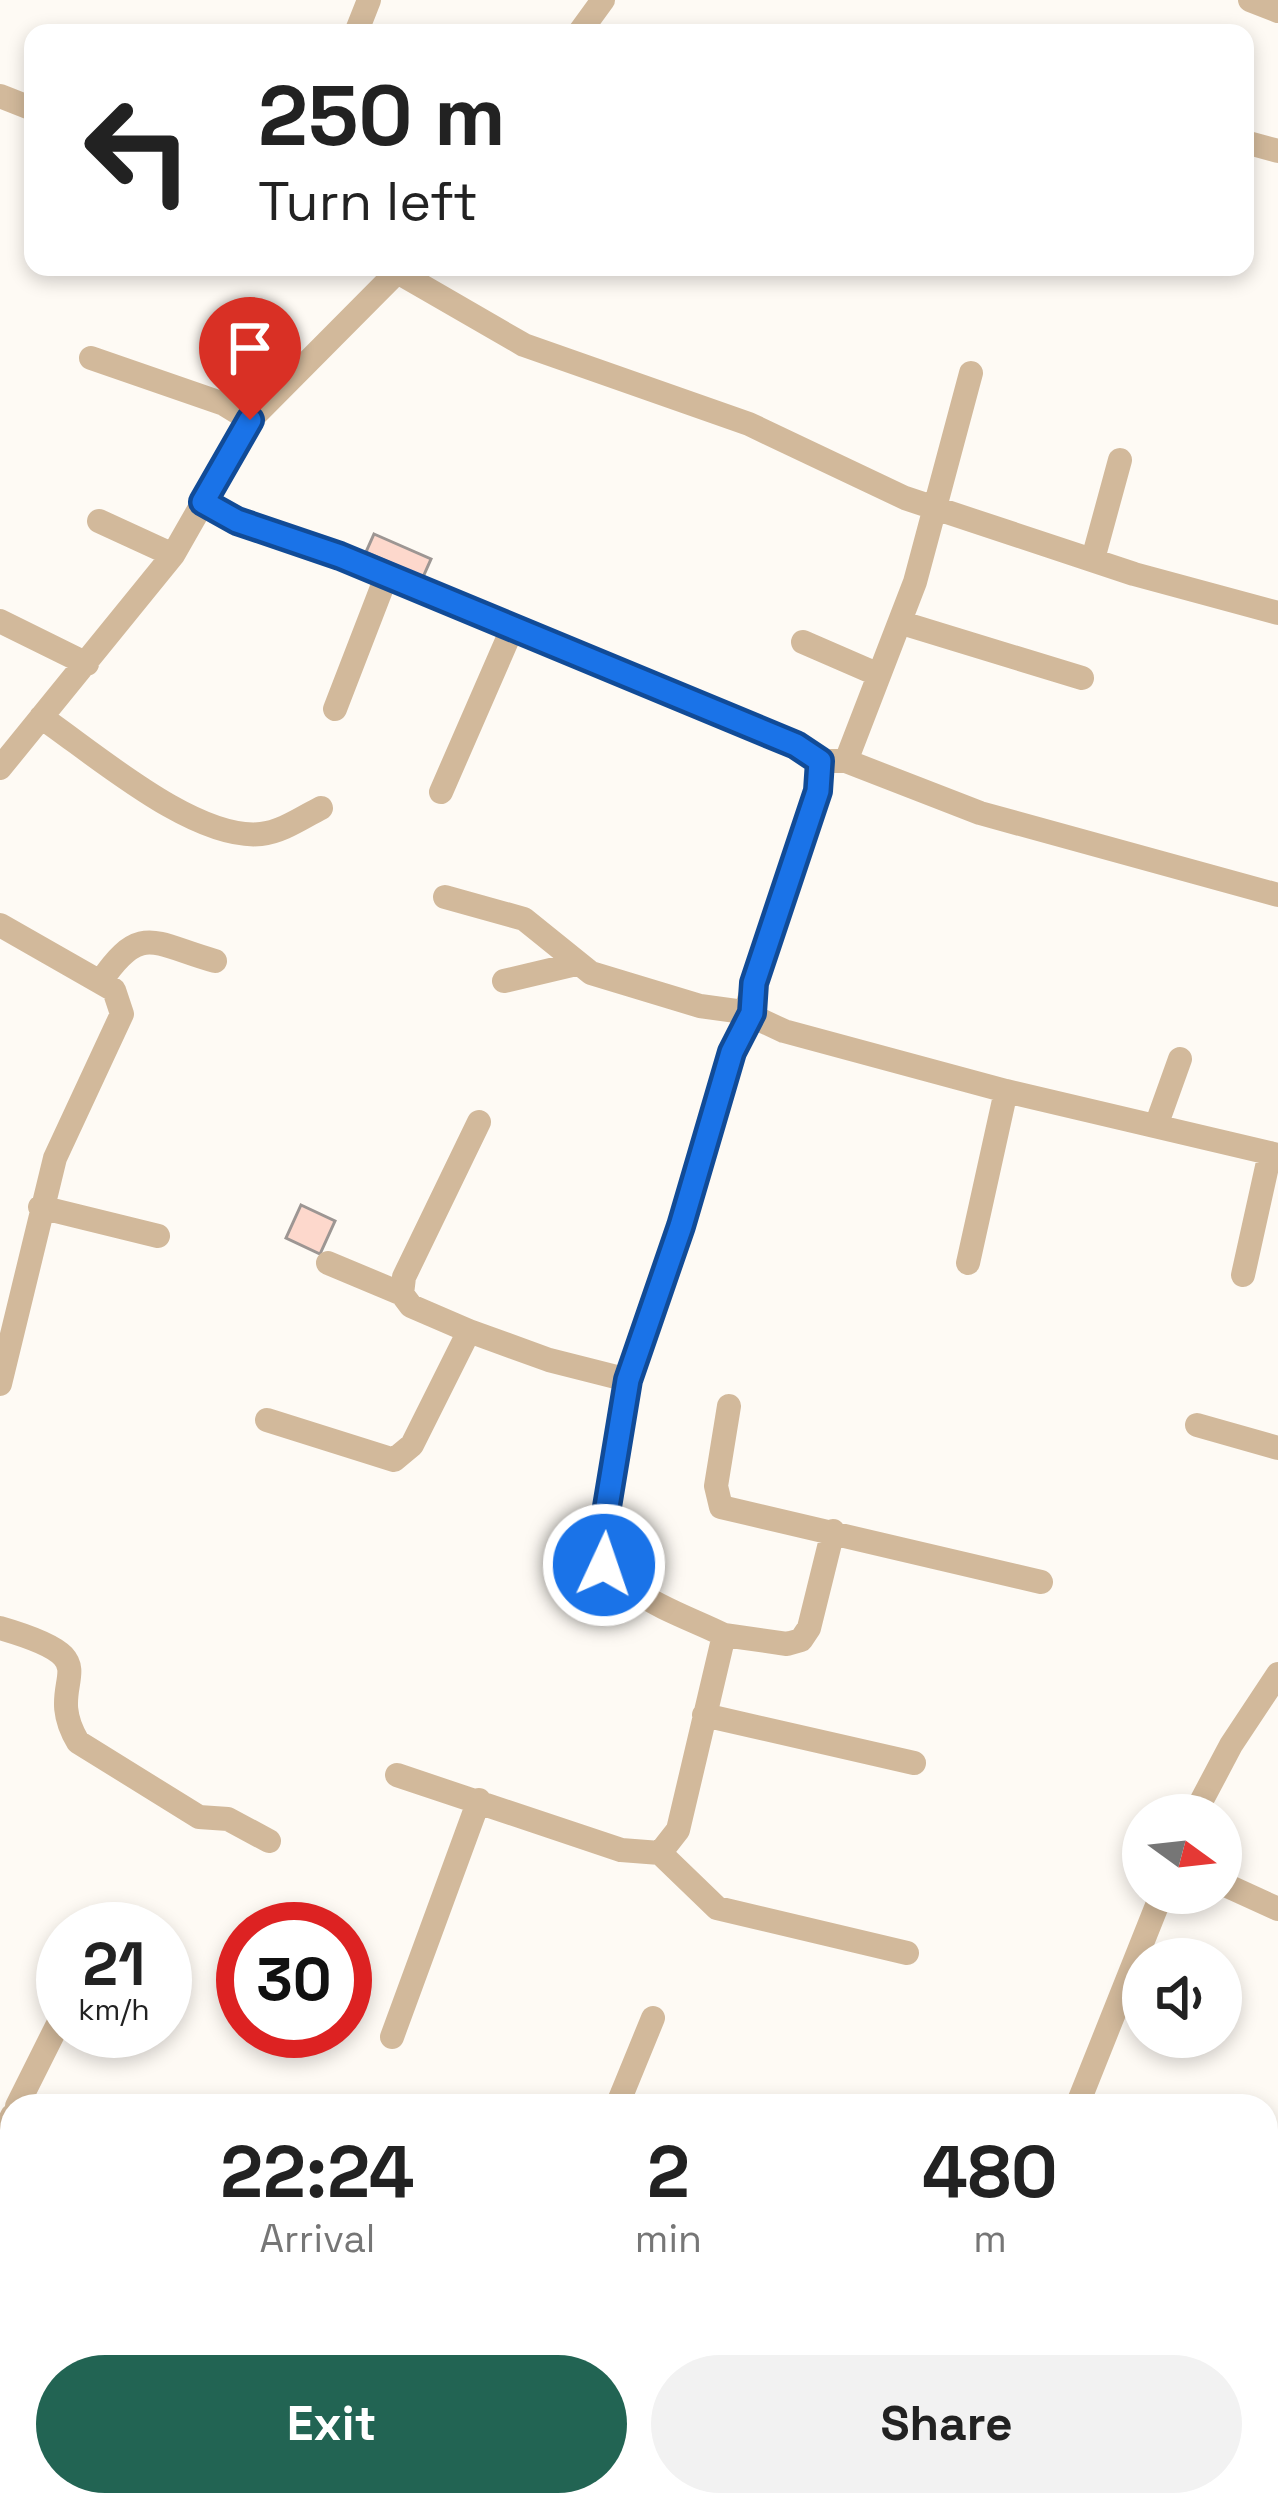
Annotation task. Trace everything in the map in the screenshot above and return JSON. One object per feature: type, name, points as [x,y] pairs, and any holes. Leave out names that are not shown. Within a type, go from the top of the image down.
[{"type":"street","points":[[1250,0],[1278,11]]},
{"type":"street","points":[[0,768],[173,555],[250,420],[389,276]]},
{"type":"street","points":[[408,276],[524,344],[749,424],[878,487],[1093,559],[1278,613]]},
{"type":"street","points":[[91,358],[224,404],[250,420]]},
{"type":"street","points":[[846,761],[902,623],[971,373]]},
{"type":"street","points":[[1093,559],[1120,460]]},
{"type":"street","points":[[203,502],[237,521],[386,577],[809,751],[820,761],[846,761],[980,813],[1278,895]]},
{"type":"street","points":[[99,521],[173,555]]},
{"type":"street","points":[[335,709],[386,577]]},
{"type":"street","points":[[0,621],[87,664]]},
{"type":"street","points":[[902,623],[1082,678]]},
{"type":"street","points":[[441,792],[512,629]]},
{"type":"street","points":[[803,642],[880,675]]},
{"type":"street","points":[[41,717],[164,801],[242,834],[278,830],[321,808]]},
{"type":"street","points":[[820,761],[818,791],[754,983],[752,1013],[732,1052],[681,1226],[628,1380],[601,1543],[604,1565],[621,1583],[724,1635],[787,1644],[801,1640],[809,1628],[833,1531]]},
{"type":"street","points":[[445,897],[542,928],[576,964],[700,1006],[752,1013],[784,1031],[1006,1091],[1274,1154],[1243,1275]]},
{"type":"street","points":[[0,925],[101,981],[121,1000],[121,1025],[65,1133],[40,1207],[0,1384]]},
{"type":"street","points":[[101,981],[122,949],[142,940],[214,961]]},
{"type":"street","points":[[504,981],[576,964]]},
{"type":"street","points":[[1156,1126],[1180,1058]]},
{"type":"street","points":[[968,1263],[1006,1091]]},
{"type":"street","points":[[401,1294],[404,1277],[479,1122]]},
{"type":"street","points":[[40,1207],[158,1236]]},
{"type":"street","points":[[328,1262],[469,1331],[549,1360],[628,1380]]},
{"type":"street","points":[[267,1420],[394,1460],[412,1445],[469,1331]]},
{"type":"street","points":[[729,1406],[716,1486],[721,1508],[1041,1582]]},
{"type":"street","points":[[1196,1425],[1278,1448]]},
{"type":"street","points":[[0,1628],[62,1650],[68,1661],[70,1729],[78,1742],[199,1816],[228,1819],[269,1841]]},
{"type":"street","points":[[660,1853],[678,1830],[724,1635]]},
{"type":"street","points":[[1205,1794],[1278,1674]]},
{"type":"street","points":[[704,1715],[914,1763]]},
{"type":"street","points":[[398,1775],[622,1850],[660,1853],[717,1908],[907,1953]]},
{"type":"street","points":[[392,2037],[479,1800]]},
{"type":"street","points":[[1242,1892],[1278,1909]]},
{"type":"street","points":[[1082,2094],[1154,1914]]},
{"type":"street","points":[[622,2094],[653,2018]]},
{"type":"street","points":[[23,2094],[41,2058]]},
{"type":"building","points":[[374,534],[431,559],[423,577],[366,552]]},
{"type":"building","points":[[301,1205],[335,1221],[320,1254],[286,1238]]},
{"type":"route","points":[[250,420],[226,454],[203,502],[237,521],[340,556],[796,745],[820,761],[818,791],[749,1000],[752,1013],[732,1052],[681,1226],[628,1380],[601,1543],[604,1565]]}]
